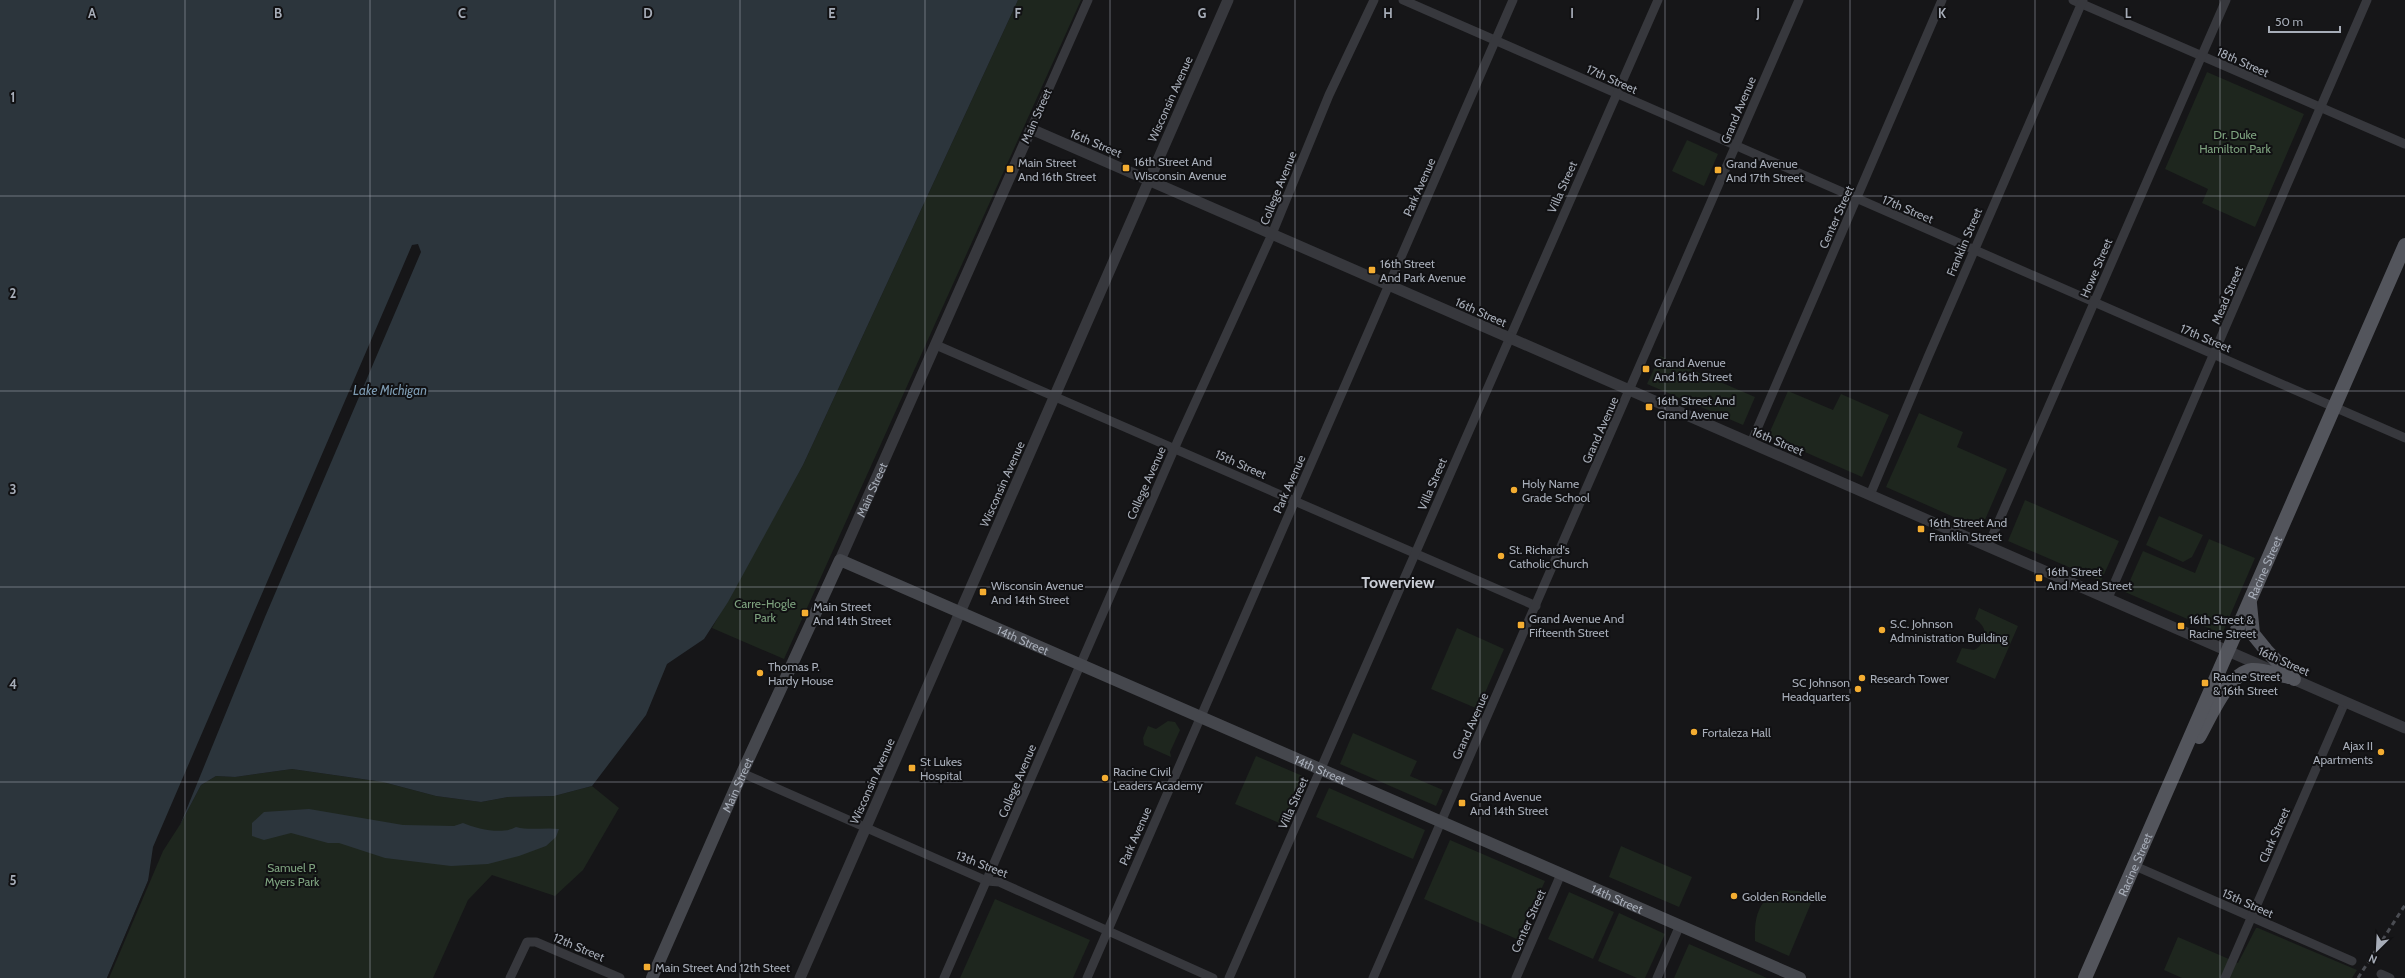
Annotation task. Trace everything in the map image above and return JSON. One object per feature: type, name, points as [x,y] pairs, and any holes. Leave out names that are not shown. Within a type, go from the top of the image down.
[{"type":"main road","name":"Racine Street","points":[[2086,978],[2405,245]]},
{"type":"main road","name":"14th Street","points":[[840,560],[1321,768],[1800,978]]},
{"type":"main road","name":"Main Street","points":[[652,978],[742,772],[840,560]]},
{"type":"main road","points":[[2250,600],[2253,634],[2292,679]]},
{"type":"main road","points":[[2185,749],[2197,739],[2227,688],[2236,677],[2252,670],[2292,679]]},
{"type":"street","name":"Main Street","points":[[840,560],[1088,0]]},
{"type":"street","name":"Wisconsin Avenue","points":[[800,978],[1228,0]]},
{"type":"street","name":"College Avenue","points":[[944,978],[1175,448],[1272,234],[1329,95],[1374,0]]},
{"type":"street","name":"17th Street","points":[[1403,0],[1617,95],[1736,145],[2405,438]]},
{"type":"street","name":"Park Avenue","points":[[1087,978],[1513,0]]},
{"type":"street","name":"Villa Street","points":[[1230,978],[1510,339],[1569,200],[1658,0]]},
{"type":"street","name":"Grand Avenue","points":[[1373,978],[1630,391],[1799,0]]},
{"type":"street","name":"Center Street","points":[[1751,444],[1942,0]]},
{"type":"street","name":"Howe Street","points":[[1988,546],[2226,0]]},
{"type":"street","name":"Mead Street","points":[[2108,598],[2367,0]]},
{"type":"street","name":"18th Street","points":[[2079,1],[2321,109],[2405,144]]},
{"type":"street","name":"Franklin Street","points":[[1870,495],[2079,1]]},
{"type":"street","name":"16th Street","points":[[1031,129],[2405,728]]},
{"type":"street","name":"15th Street","points":[[936,345],[1054,395],[1536,606]]},
{"type":"street","name":"Clark Street","points":[[2225,978],[2345,702]]},
{"type":"street","name":"13th Street","points":[[742,772],[987,881],[999,882],[1107,932],[1213,978]]},
{"type":"street","name":"15th Street","points":[[2135,866],[2352,961]]},
{"type":"street","name":"Center Street","points":[[1516,978],[1561,874]]},
{"type":"street","points":[[1657,978],[1680,925]]},
{"type":"street","name":"12th Street","points":[[510,978],[527,942],[536,942],[620,978]]},
{"type":"street","points":[[2381,974],[2390,978]]},
{"type":"green space","name":"Carre-Hogle Park","points":[[1018,0],[1081,0],[784,659],[712,628],[803,465]]},
{"type":"green space","name":"Dr. Duke Hamilton Park","points":[[2207,72],[2304,114],[2255,227],[2202,203],[2208,189],[2165,169]]},
{"type":"green space","points":[[1687,140],[1718,154],[1704,186],[1672,171]]},
{"type":"green space","points":[[1660,356],[1755,397],[1743,425],[1647,384]]},
{"type":"green space","points":[[1788,391],[1833,410],[1841,394],[1889,415],[1862,477],[1768,436]]},
{"type":"green space","points":[[1919,413],[1963,432],[1957,447],[2007,469],[1981,529],[1886,487]]},
{"type":"green space","points":[[2025,500],[2119,541],[2101,581],[2008,541]]},
{"type":"green space","points":[[2159,516],[2203,535],[2192,557],[2183,562],[2146,545]]},
{"type":"green space","points":[[2209,539],[2255,558],[2222,634],[2125,592],[2143,551],[2195,573]]},
{"type":"green space","points":[[1979,608],[2018,626],[1995,679],[1956,662],[1962,648],[1974,650],[1979,647],[1984,639],[1984,630],[1975,619]]},
{"type":"green space","points":[[1457,628],[1504,649],[1478,709],[1431,689]]},
{"type":"green space","points":[[1168,721],[1175,722],[1180,730],[1170,752],[1171,757],[1144,745],[1143,738],[1148,726],[1156,729]]},
{"type":"green space","points":[[1353,733],[1417,761],[1410,776],[1443,790],[1436,806],[1340,764]]},
{"type":"green space","points":[[1256,756],[1305,777],[1284,825],[1235,804]]},
{"type":"green space","name":"Samuel P. Myers Park","points":[[292,769],[383,782],[436,796],[481,802],[508,797],[554,796],[592,786],[619,808],[583,870],[555,896],[492,875],[468,900],[433,978],[107,978],[161,850],[181,823],[201,785],[216,776],[235,777]]},
{"type":"green space","points":[[1329,788],[1425,830],[1413,859],[1316,817]]},
{"type":"green space","points":[[1450,840],[1545,881],[1519,940],[1424,899]]},
{"type":"green space","points":[[1621,846],[1692,877],[1679,907],[1609,877]]},
{"type":"green space","points":[[1784,890],[1799,891],[1814,896],[1789,956],[1755,941],[1755,924],[1759,909],[1768,898],[1775,893]]},
{"type":"green space","points":[[1569,892],[1614,912],[1593,959],[1548,939]]},
{"type":"green space","points":[[995,899],[1090,940],[1073,978],[960,978]]},
{"type":"green space","points":[[1619,913],[1665,934],[1645,978],[1637,978],[1598,961]]},
{"type":"green space","points":[[2256,928],[2357,970],[2352,978],[2182,978],[2164,970],[2178,937],[2238,963]]},
{"type":"green space","points":[[1689,944],[1767,978],[1674,978]]},
{"type":"water","name":"Lake Michigan","points":[[0,0],[1018,0],[803,465],[728,602],[704,639],[667,664],[646,715],[592,786],[554,796],[508,797],[481,802],[436,796],[383,782],[292,769],[235,777],[216,776],[201,785],[181,823],[161,850],[107,978],[0,978]]},
{"type":"water","points":[[309,809],[403,825],[454,826],[463,823],[483,829],[497,831],[504,831],[516,827],[527,829],[559,829],[556,837],[546,846],[519,856],[488,864],[451,866],[385,858],[339,843],[328,843],[291,833],[264,840],[252,836],[252,823],[264,812]]},
{"type":"pier","points":[[418,244],[421,252],[265,617],[181,823],[163,851],[109,978],[107,978],[148,881],[153,847],[412,245]]},
{"type":"railway","points":[[2358,978],[2405,905]]},
{"type":"place","name":"16th Street And Wisconsin Avenue","points":[[1126,168]]},
{"type":"place","name":"Main Street And 16th Street","points":[[1010,169]]},
{"type":"place","name":"Grand Avenue And 17th Street","points":[[1718,170]]},
{"type":"place","name":"16th Street And Park Avenue","points":[[1372,270]]},
{"type":"place","name":"Grand Avenue And 16th Street","points":[[1646,369]]},
{"type":"place","name":"16th Street And Grand Avenue","points":[[1649,407]]},
{"type":"place","name":"Holy Name Grade School","points":[[1514,490]]},
{"type":"place","name":"16th Street And Franklin Street","points":[[1921,529]]},
{"type":"place","name":"St. Richard's Catholic Church","points":[[1501,556]]},
{"type":"place","name":"16th Street And Mead Street","points":[[2039,578]]},
{"type":"place","name":"Wisconsin Avenue And 14th Street","points":[[983,592]]},
{"type":"place","name":"Main Street And 14th Street","points":[[805,613]]},
{"type":"place","name":"Grand Avenue And Fifteenth Street","points":[[1521,625]]},
{"type":"place","name":"16th Street & Racine Street","points":[[2181,626]]},
{"type":"place","name":"S.C. Johnson Administration Building","points":[[1882,630]]},
{"type":"place","name":"Thomas P. Hardy House","points":[[760,673]]},
{"type":"place","name":"Research Tower","points":[[1862,678]]},
{"type":"place","name":"Racine Street & 16th Street","points":[[2205,683]]},
{"type":"place","name":"SC Johnson Headquarters","points":[[1858,689]]},
{"type":"place","name":"Fortaleza Hall","points":[[1694,732]]},
{"type":"place","name":"Ajax II Apartments","points":[[2381,752]]},
{"type":"place","name":"St Lukes Hospital","points":[[912,768]]},
{"type":"place","name":"Racine Civil Leaders Academy","points":[[1105,778]]},
{"type":"place","name":"Grand Avenue And 14th Street","points":[[1462,803]]},
{"type":"place","name":"Golden Rondelle","points":[[1734,896]]},
{"type":"place","name":"Main Street And 12th Steet","points":[[647,967]]},
{"type":"district","name":"Towerview","points":[[1398,582]]}]
